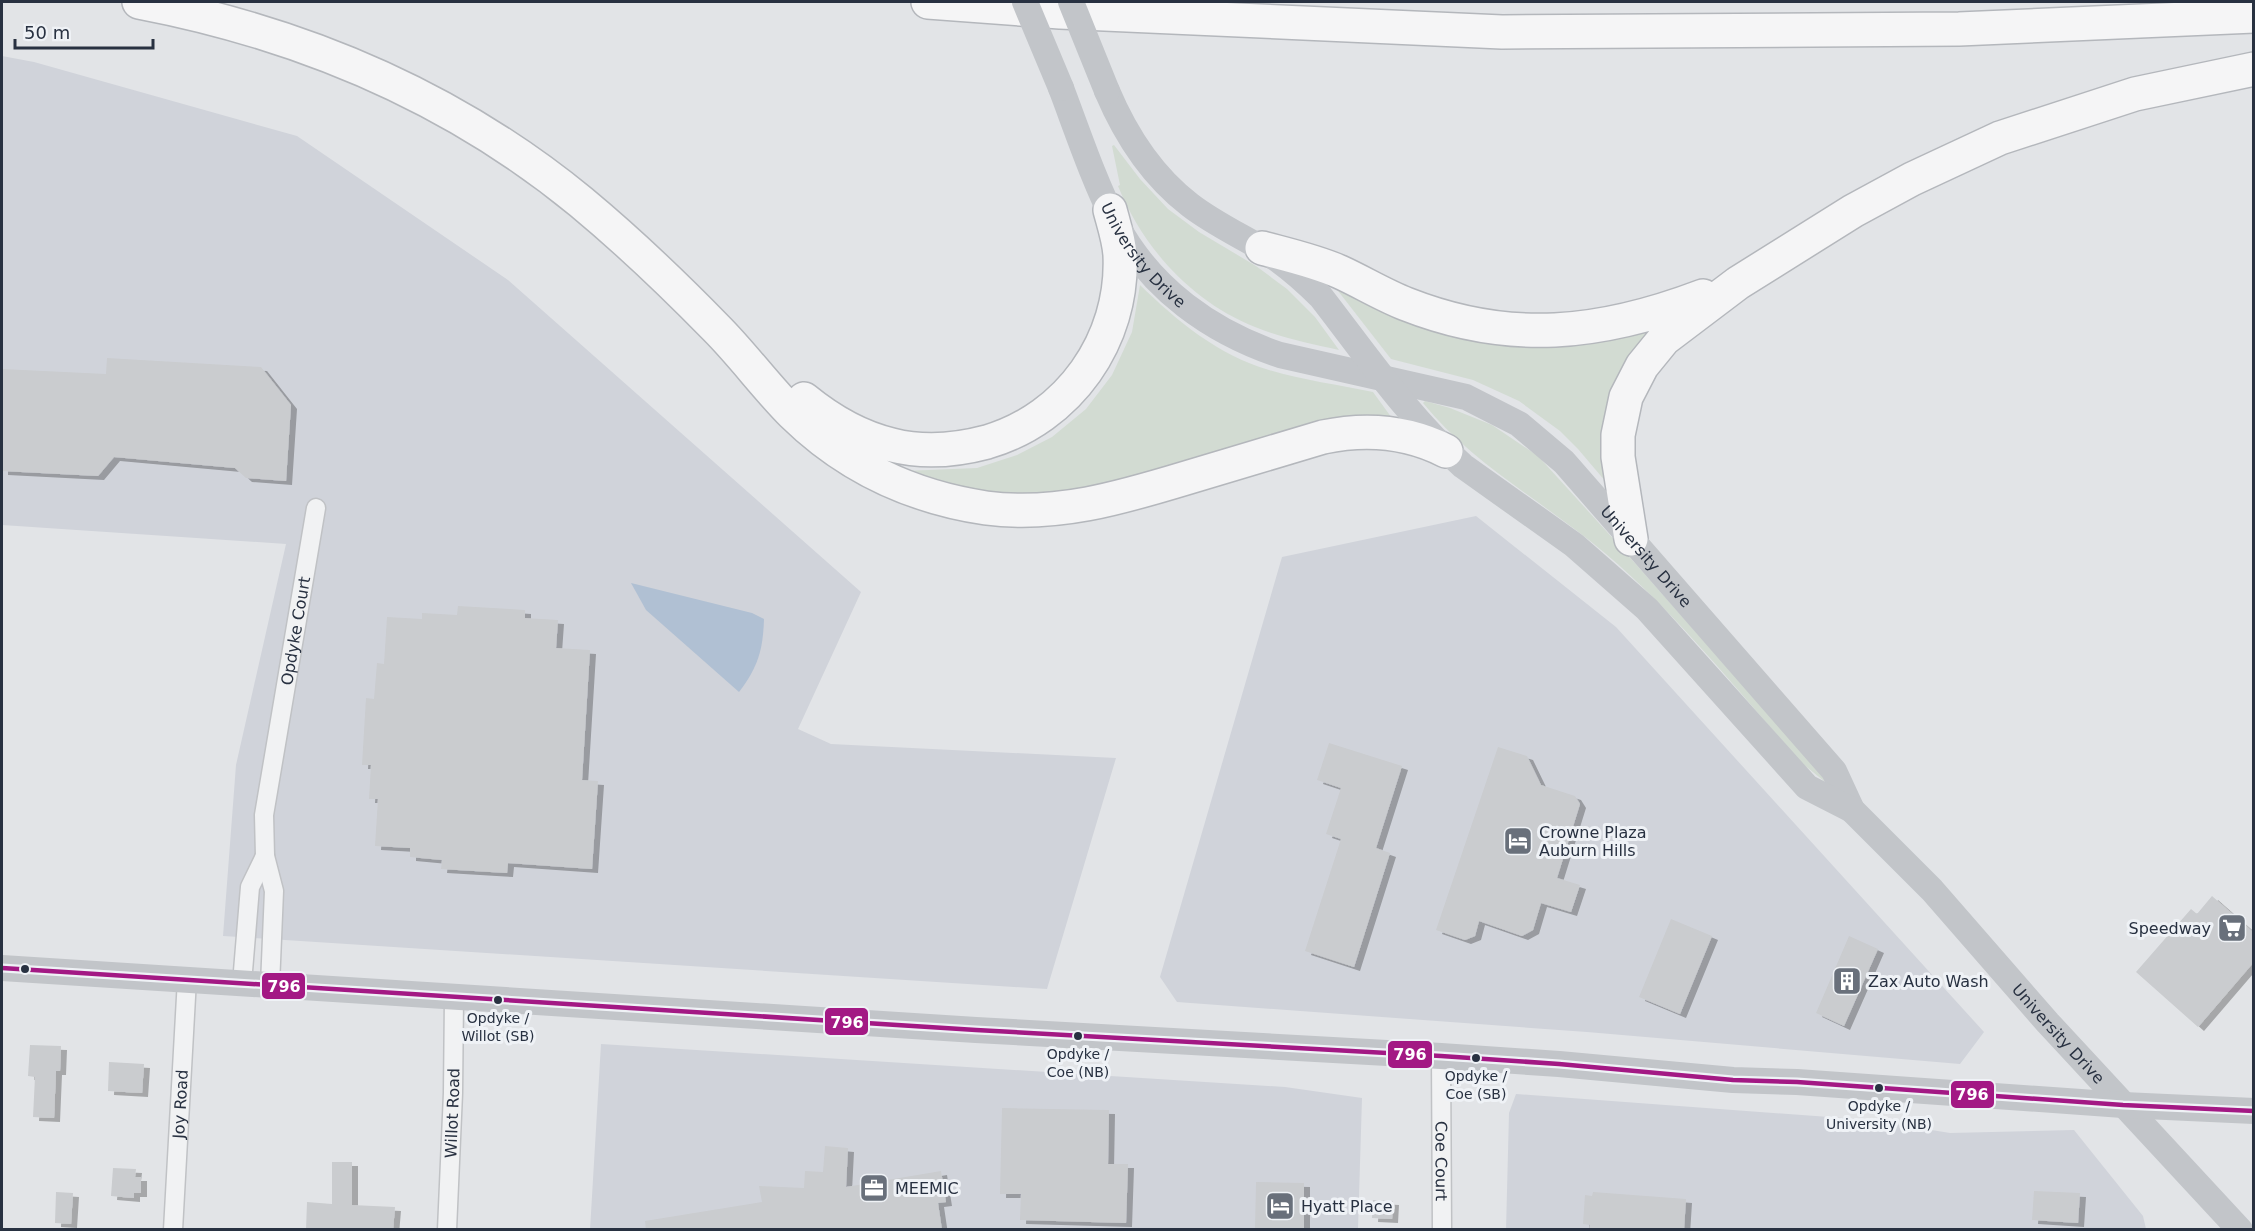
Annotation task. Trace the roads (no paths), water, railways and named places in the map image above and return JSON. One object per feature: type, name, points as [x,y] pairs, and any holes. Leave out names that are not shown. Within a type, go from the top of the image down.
[{"type":"highway","points":[[139,2],[223,21],[313,48],[377,75],[440,106],[511,149],[582,203],[618,234],[716,328],[792,413],[841,454],[901,486],[945,500],[987,508],[1033,511],[1102,502],[1342,433],[1374,431],[1410,437],[1429,442],[1446,452]]},
{"type":"highway","points":[[928,2],[1059,12],[1502,32],[1959,30],[2253,16]]},
{"type":"highway","points":[[1631,539],[1618,457],[1618,435],[1626,397],[1642,366],[1664,339],[1738,283],[1853,211],[1912,179],[2000,138],[2135,94],[2253,69]]},
{"type":"highway","points":[[716,328],[822,413],[858,434],[895,446],[933,450],[997,439],[1018,430],[1054,407],[1083,377],[1105,340],[1112,320],[1120,276],[1120,253],[1110,210]]},
{"type":"highway","points":[[1262,248],[1339,272],[1426,312],[1473,324],[1524,330],[1569,330],[1621,322],[1659,313],[1738,283]]},
{"type":"main road","name":"University Drive","points":[[1025,2],[1110,210],[1141,260],[1164,287],[1209,323],[1233,337],[1280,354],[1466,397],[1519,424],[1564,462],[1834,771],[1852,810]]},
{"type":"main road","name":"University Drive","points":[[1071,2],[1107,91],[1129,137],[1153,170],[1172,190],[1210,219],[1284,263],[1321,297],[1418,421],[1446,452],[1574,544],[1647,609],[1807,787],[1852,810],[1932,890],[2024,996],[2240,1230]]},
{"type":"main road","points":[[2,968],[976,1030],[1441,1056],[1733,1080],[1797,1082],[2123,1105],[2253,1111]]},
{"type":"street","name":"Opdyke Court","points":[[265,856],[264,815],[316,508]]},
{"type":"street","points":[[242,983],[250,887],[265,856]]},
{"type":"street","points":[[265,856],[274,891],[270,985]]},
{"type":"street","name":"Joy Road","points":[[173,1230],[187,979]]},
{"type":"street","name":"Willot Road","points":[[447,1230],[453,1093],[454,997]]},
{"type":"street","name":"Coe Court","points":[[1441,1056],[1442,1230]]},
{"type":"water","points":[[631,583],[752,613],[764,619],[758,658],[739,692],[646,610]]},
{"type":"place","name":"Crowne Plaza Auburn Hills","points":[[1518,841]]},
{"type":"place","name":"Speedway","points":[[2232,928]]},
{"type":"place","name":"Zax Auto Wash","points":[[1847,981]]},
{"type":"place","name":"Opdyke / Willot (SB)","points":[[498,1000]]},
{"type":"place","name":"Opdyke / Coe (NB)","points":[[1078,1036]]},
{"type":"place","name":"Opdyke / Coe (SB)","points":[[1476,1058]]},
{"type":"place","name":"Opdyke / University (NB)","points":[[1879,1088]]},
{"type":"place","name":"MEEMIC","points":[[874,1188]]},
{"type":"place","name":"Hyatt Place","points":[[1280,1206]]}]
